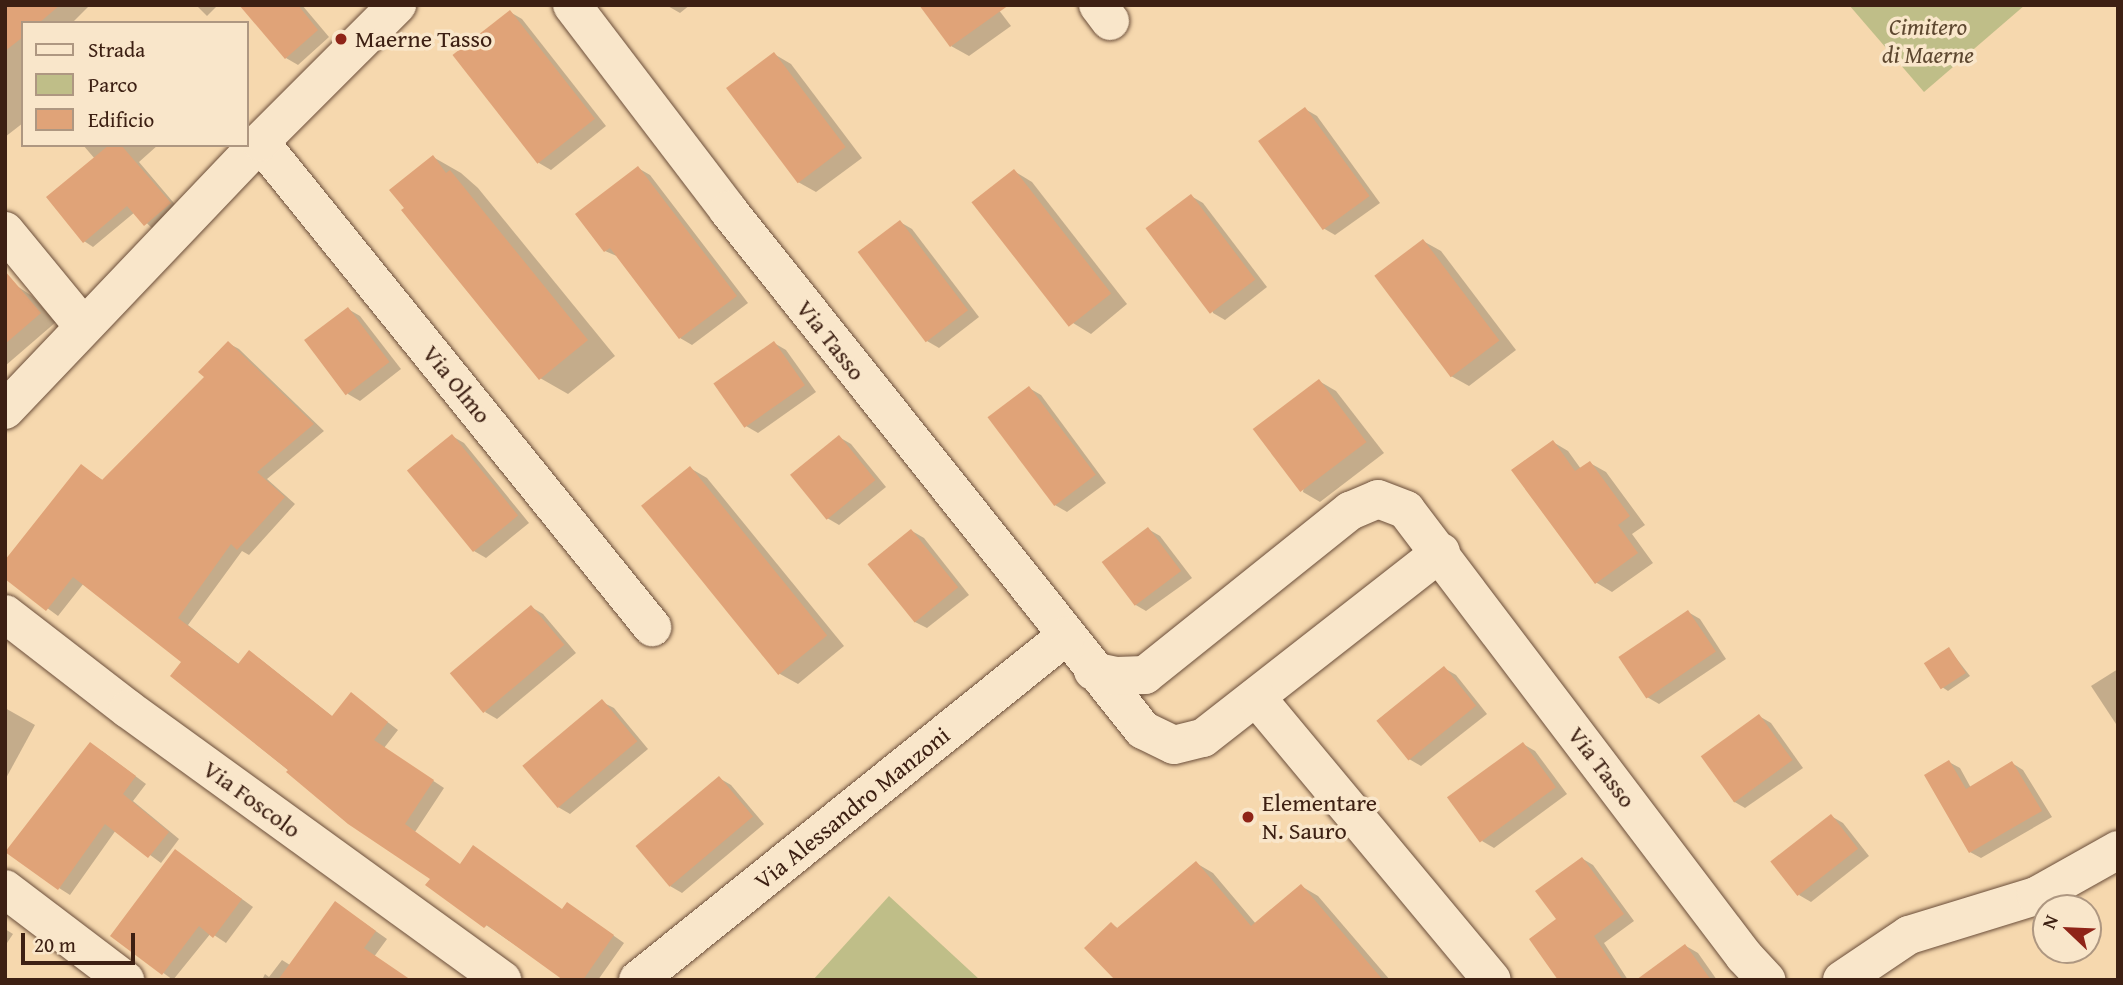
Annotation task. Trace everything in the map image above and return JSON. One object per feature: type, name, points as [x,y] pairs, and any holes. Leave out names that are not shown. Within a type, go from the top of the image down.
[{"type":"street","points":[[5,410],[260,142],[397,5]]},
{"type":"street","name":"Via Tasso","points":[[572,5],[736,221],[1093,671],[1143,730],[1174,745],[1203,738],[1441,552]]},
{"type":"street","name":"Via Olmo","points":[[260,142],[652,627]]},
{"type":"street","points":[[5,231],[83,326]]},
{"type":"street","name":"Via Tasso","points":[[1093,671],[1116,676],[1145,675],[1350,511],[1378,499],[1406,510],[1441,552],[1744,956],[1766,980]]},
{"type":"street","name":"Via Foscolo","points":[[5,614],[128,709],[502,980]]},
{"type":"street","name":"Via Alessandro Manzoni","points":[[638,980],[1066,636]]},
{"type":"street","points":[[1256,697],[1492,980]]},
{"type":"street","points":[[1842,980],[1909,936],[2004,909],[2036,896],[2118,850]]},
{"type":"street","points":[[5,889],[125,980]]},
{"type":"green space","name":"Cimitero di Maerne","points":[[1849,5],[2025,5],[1924,92]]},
{"type":"green space","points":[[889,896],[980,980],[813,980]]},
{"type":"building","points":[[5,5],[60,5],[41,21],[21,21],[21,39],[5,51]]},
{"type":"building","points":[[239,5],[298,5],[318,30],[285,59]]},
{"type":"building","points":[[919,5],[1009,5],[950,47]]},
{"type":"building","points":[[510,10],[595,119],[537,164],[452,55]]},
{"type":"building","points":[[774,52],[846,147],[798,183],[726,88]]},
{"type":"building","points":[[1305,107],[1370,196],[1323,230],[1258,141]]},
{"type":"building","points":[[107,147],[123,147],[171,203],[144,226],[127,206],[83,243],[46,197]]},
{"type":"building","points":[[433,155],[446,173],[450,170],[588,340],[539,380],[401,210],[404,208],[389,190]]},
{"type":"building","points":[[638,166],[737,296],[679,339],[610,248],[604,252],[575,214]]},
{"type":"building","points":[[1014,169],[1111,294],[1069,327],[971,202]]},
{"type":"building","points":[[1191,194],[1255,279],[1210,314],[1145,228]]},
{"type":"building","points":[[900,220],[968,310],[926,342],[858,252]]},
{"type":"building","points":[[1423,239],[1499,340],[1451,377],[1374,276]]},
{"type":"building","points":[[5,271],[41,313],[5,344]]},
{"type":"building","points":[[348,307],[390,362],[346,395],[304,340]]},
{"type":"building","points":[[228,341],[314,424],[257,472],[285,497],[237,550],[231,544],[178,618],[238,664],[249,650],[332,716],[351,692],[388,722],[374,740],[434,780],[405,824],[460,864],[473,845],[562,909],[567,902],[614,935],[583,980],[563,980],[487,925],[484,928],[425,885],[430,879],[348,824],[286,772],[288,770],[170,676],[181,662],[73,577],[46,611],[5,579],[5,560],[81,464],[102,480],[204,377],[198,372]]},
{"type":"building","points":[[774,341],[805,385],[744,428],[713,383]]},
{"type":"building","points":[[1319,379],[1367,442],[1300,492],[1253,429]]},
{"type":"building","points":[[1029,386],[1096,475],[1054,506],[987,417]]},
{"type":"building","points":[[452,434],[518,516],[473,552],[407,471]]},
{"type":"building","points":[[839,435],[876,480],[827,520],[790,475]]},
{"type":"building","points":[[1553,440],[1575,471],[1590,461],[1630,516],[1618,525],[1638,553],[1595,584],[1511,470]]},
{"type":"building","points":[[690,466],[827,635],[778,675],[641,506]]},
{"type":"building","points":[[1148,527],[1181,571],[1135,606],[1102,562]]},
{"type":"building","points":[[911,529],[958,587],[915,623],[867,564]]},
{"type":"building","points":[[531,605],[564,645],[483,713],[450,673]]},
{"type":"building","points":[[1688,610],[1716,651],[1646,698],[1618,657]]},
{"type":"building","points":[[1949,647],[1966,673],[1941,689],[1924,663]]},
{"type":"building","points":[[1444,666],[1476,706],[1408,760],[1376,721]]},
{"type":"building","points":[[602,699],[637,741],[558,808],[522,766]]},
{"type":"building","points":[[1759,714],[1793,760],[1734,802],[1701,756]]},
{"type":"building","points":[[90,742],[136,776],[123,794],[169,832],[148,858],[105,824],[58,890],[5,852]]},
{"type":"building","points":[[1523,742],[1556,787],[1480,843],[1447,797]]},
{"type":"building","points":[[1949,760],[1966,789],[2012,761],[2042,811],[1969,853],[1924,775]]},
{"type":"building","points":[[719,776],[753,817],[670,887],[636,846]]},
{"type":"building","points":[[1831,814],[1858,849],[1797,896],[1770,861]]},
{"type":"building","points":[[175,849],[242,899],[213,938],[199,926],[162,975],[110,936]]},
{"type":"building","points":[[1582,857],[1624,914],[1594,936],[1623,980],[1558,980],[1529,939],[1556,919],[1535,891]]},
{"type":"building","points":[[1196,861],[1251,926],[1301,884],[1383,980],[1115,980],[1084,948],[1111,922],[1117,928]]},
{"type":"building","points":[[335,901],[376,931],[364,948],[411,980],[278,980]]},
{"type":"building","points":[[1685,944],[1711,980],[1636,980]]},
{"type":"place","name":"Maerne Tasso","points":[[341,39]]},
{"type":"place","name":"Elementare N. Sauro","points":[[1248,817]]}]
